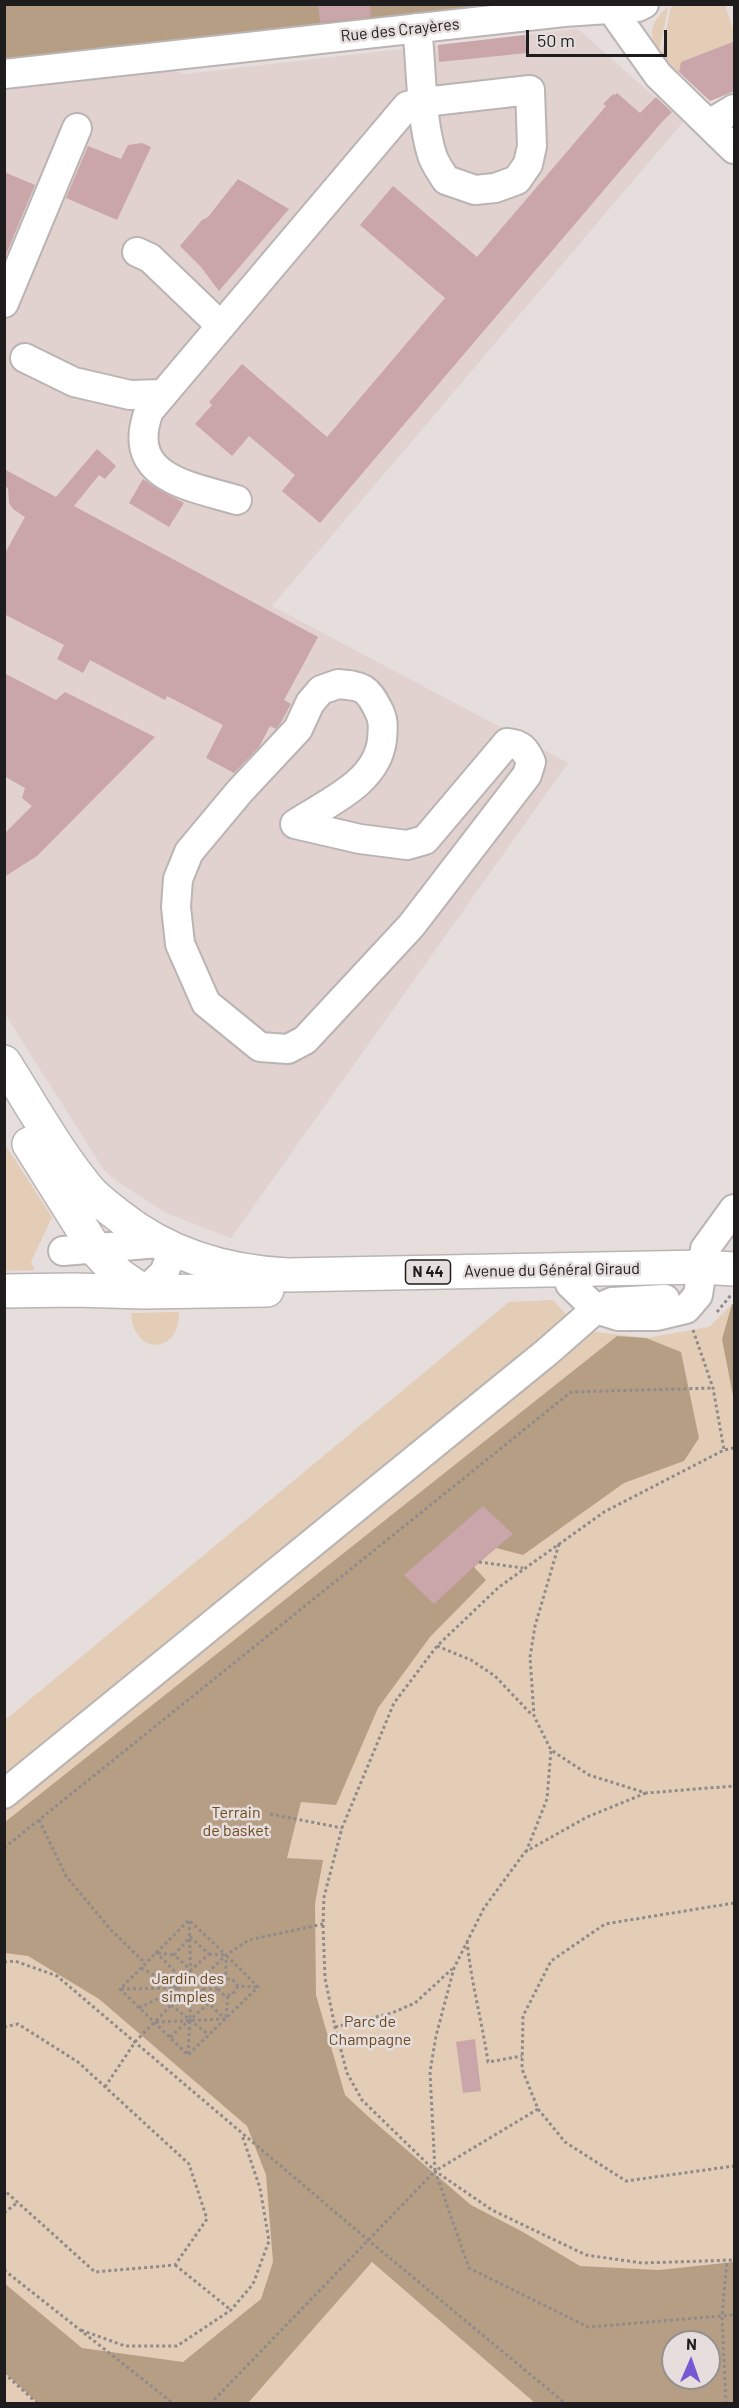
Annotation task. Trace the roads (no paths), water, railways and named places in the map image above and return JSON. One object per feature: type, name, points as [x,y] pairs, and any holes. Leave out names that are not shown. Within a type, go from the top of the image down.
[{"type":"main road","name":"N 44","points":[[4,1062],[89,1191],[133,1227],[166,1246]]},
{"type":"main road","points":[[4,1104],[95,1249],[119,1275],[144,1292]]},
{"type":"main road","name":"Avenue du Général Giraud","points":[[166,1246],[228,1269],[288,1275],[684,1293],[735,1269]]},
{"type":"main road","name":"N 44","points":[[684,1293],[735,1283]]},
{"type":"main road","name":"Avenue du Général Giraud","points":[[4,1291],[144,1292],[570,1284],[684,1293]]},
{"type":"street","name":"Rue des Crayères","points":[[4,74],[417,28],[563,8],[638,7],[644,4]]},
{"type":"street","points":[[611,7],[658,75],[735,149]]},
{"type":"street","points":[[237,500],[171,480],[153,465],[142,445],[143,427],[149,411],[407,106],[424,102],[417,28]]},
{"type":"street","points":[[710,124],[733,101]]},
{"type":"street","points":[[4,303],[77,128]]},
{"type":"street","points":[[137,252],[150,258],[221,326]]},
{"type":"street","points":[[25,358],[74,382],[130,395],[163,394]]},
{"type":"street","points":[[338,684],[359,686],[370,693],[384,720],[381,748],[375,765],[363,779],[295,824],[360,839],[407,845],[416,843],[425,840],[507,743],[516,744],[526,750],[531,762],[527,776],[411,926],[305,1040],[288,1049],[260,1047],[207,1003],[180,944],[176,907],[178,879],[189,852],[240,791],[298,729],[310,704],[321,690],[338,684]]},
{"type":"street","points":[[684,1293],[705,1249],[735,1209]]},
{"type":"street","points":[[91,1290],[63,1251],[166,1246],[164,1273],[144,1292]]},
{"type":"street","name":"Avenue du Général Giraud","points":[[570,1284],[586,1317],[657,1316],[684,1293]]},
{"type":"street","points":[[4,1794],[538,1359],[586,1317]]},
{"type":"park label","name":"Terrain de basket","points":[[236,1822]]},
{"type":"park label","name":"Jardin des simples","points":[[188,1988]]},
{"type":"park label","name":"Parc de Champagne","points":[[370,2031]]}]
